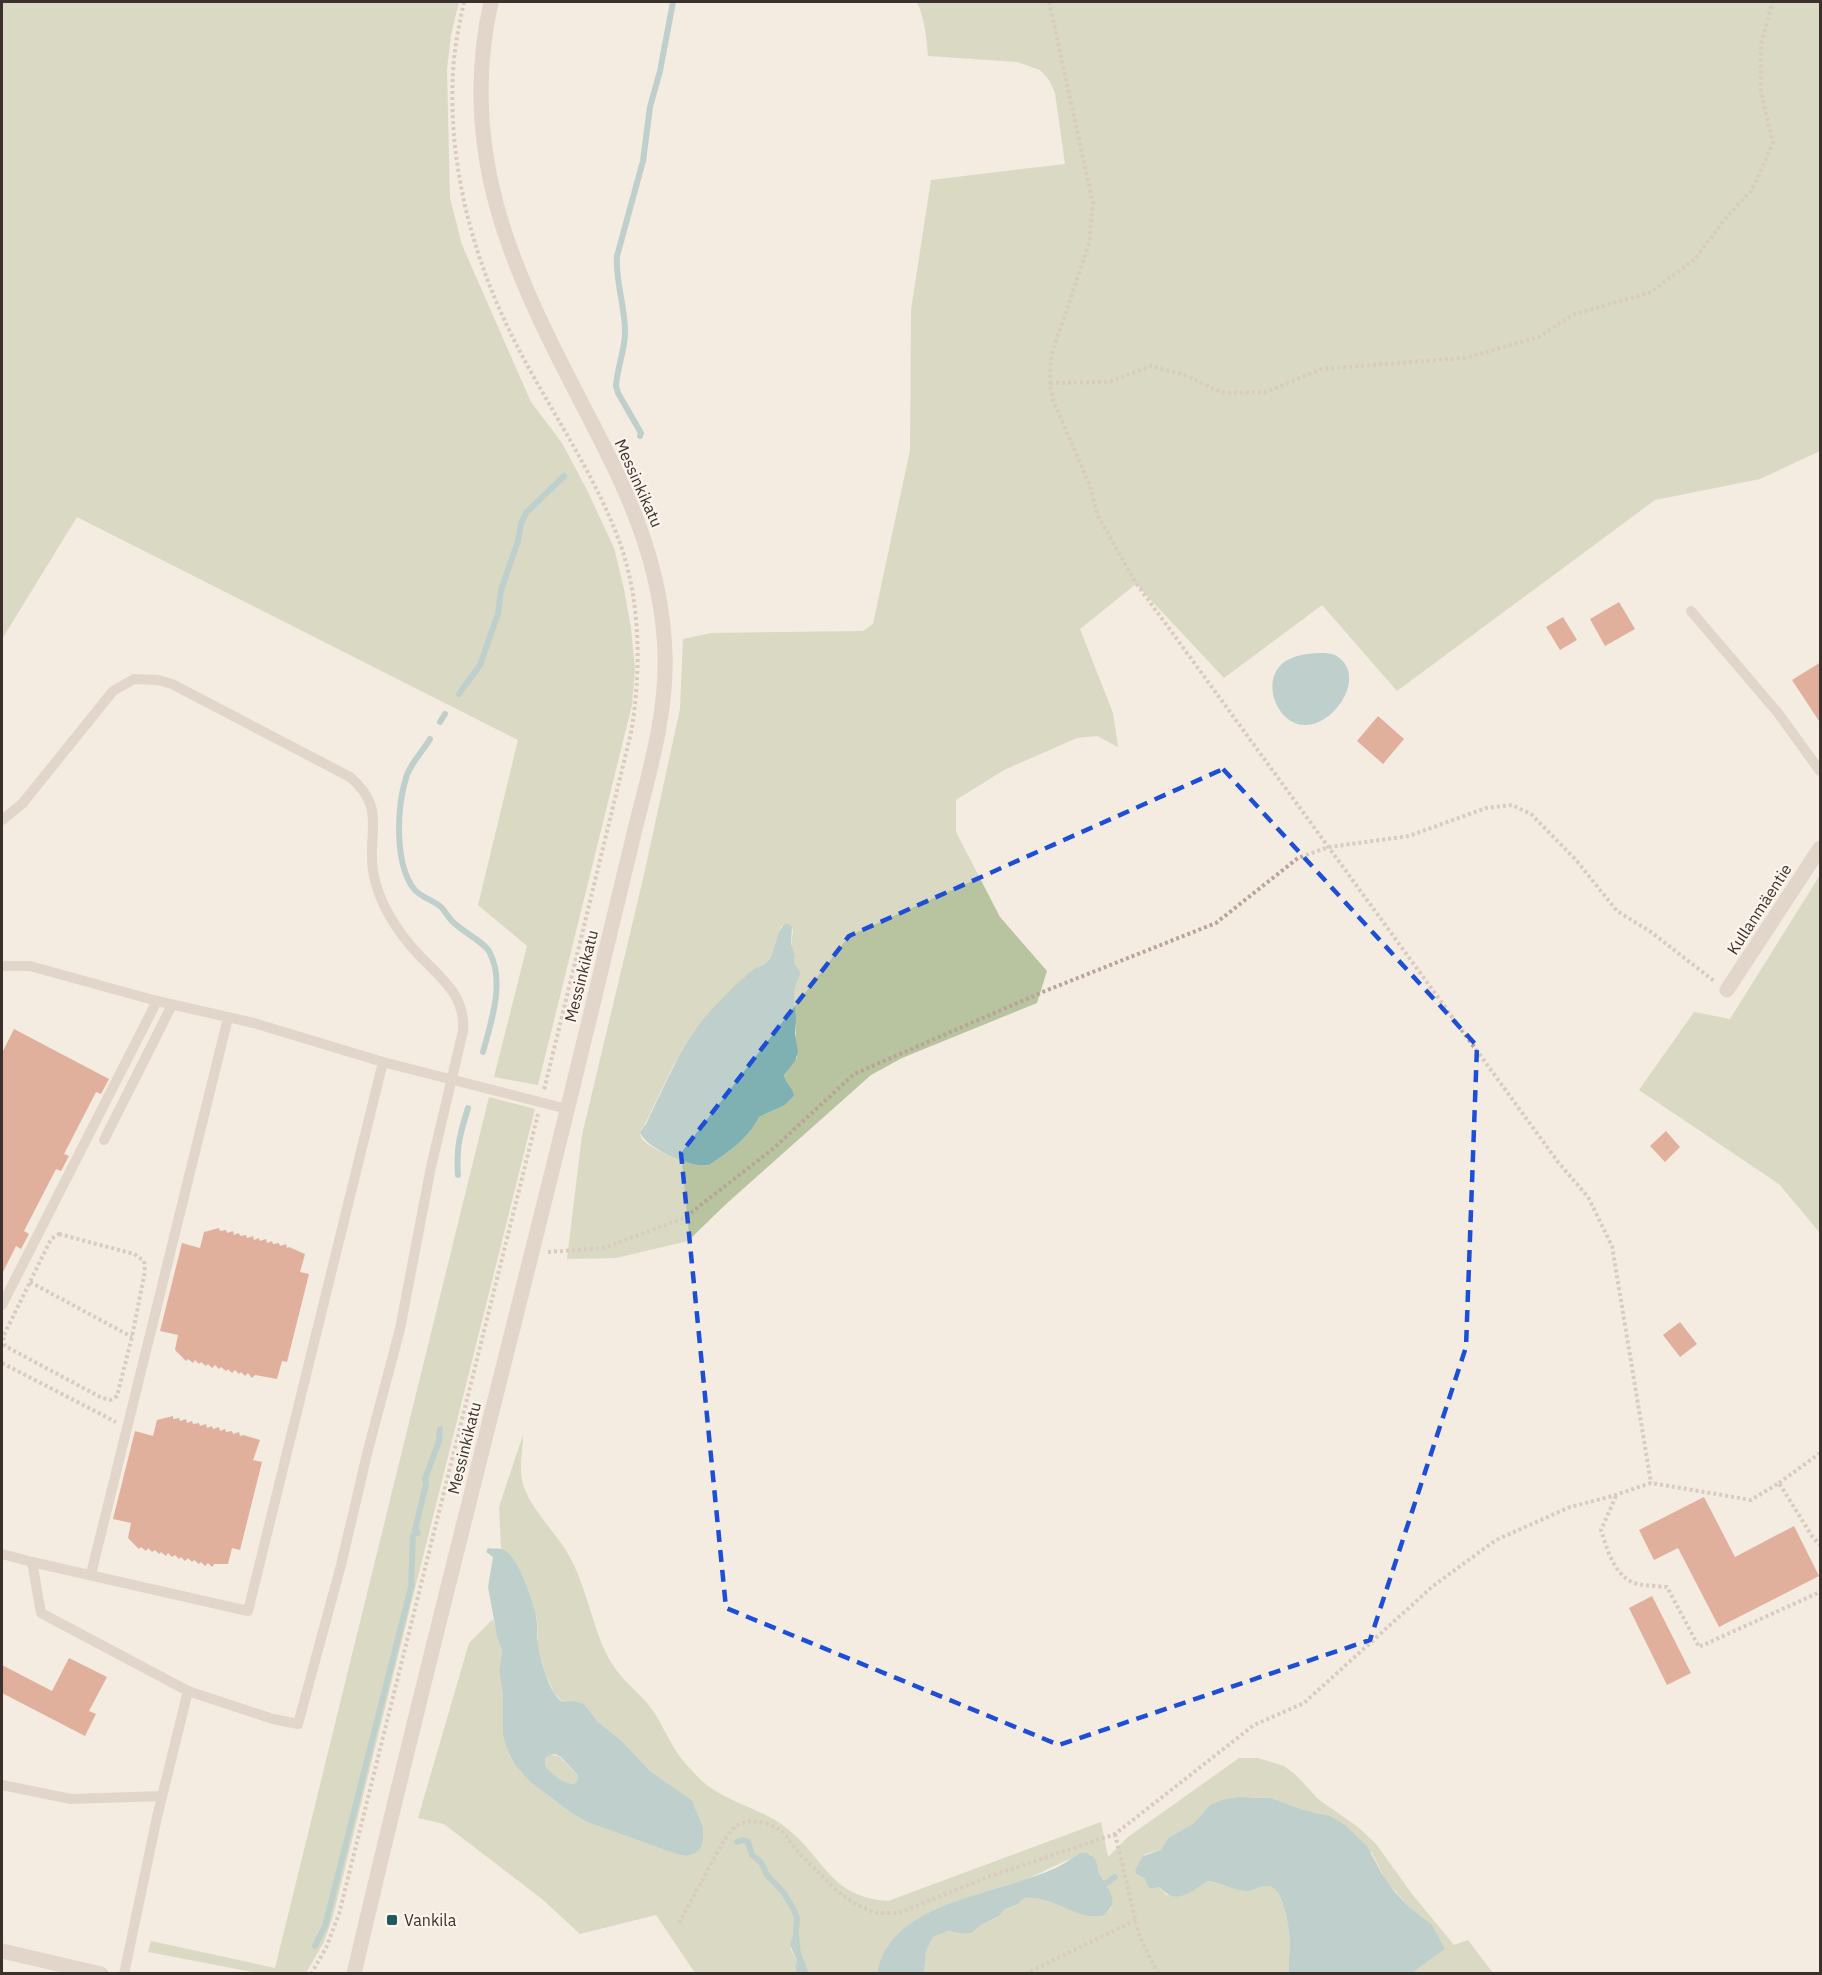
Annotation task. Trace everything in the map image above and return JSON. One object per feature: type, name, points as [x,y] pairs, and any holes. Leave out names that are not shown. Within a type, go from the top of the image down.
[{"type":"street","name":"Messinkikatu","points":[[354,1974],[392,1811],[654,751],[663,698],[665,654],[655,583],[644,534],[621,480],[534,309],[512,256],[495,201],[487,167],[482,104],[484,44],[491,2]]},
{"type":"street","name":"Kullanmäentie","points":[[1727,990],[1821,848]]},
{"type":"street","points":[[2,1951],[101,1974]]},
{"type":"lane","points":[[1691,611],[1778,713],[1821,771]]},
{"type":"lane","points":[[2,820],[22,804],[112,691],[134,679],[158,680],[180,688],[350,777],[369,796],[373,813],[372,868],[377,890],[389,914],[418,954],[456,995],[464,1019],[430,1167],[400,1329],[298,1724],[273,1719],[188,1691],[40,1613],[32,1562]]},
{"type":"lane","points":[[2,966],[30,966],[172,1005],[254,1023],[383,1062],[567,1109]]},
{"type":"lane","points":[[2,1305],[157,1001]]},
{"type":"lane","points":[[104,1140],[172,1005]]},
{"type":"lane","points":[[91,1574],[228,1018]]},
{"type":"lane","points":[[2,1554],[248,1611],[383,1062]]},
{"type":"lane","points":[[124,1974],[162,1796],[188,1691]]},
{"type":"lane","points":[[2,1785],[71,1799],[162,1796]]},
{"type":"path","points":[[311,1974],[326,1948],[339,1914],[631,733],[636,693],[636,634],[629,578],[622,550],[581,460],[512,336],[471,232],[455,151],[453,116],[453,74],[464,2]]},
{"type":"path","points":[[1049,2],[1093,203],[1089,244],[1051,356],[1050,383],[1053,400],[1090,486],[1098,516],[1136,583],[1558,1162],[1588,1197],[1611,1246],[1651,1483]]},
{"type":"path","points":[[1050,383],[1109,381],[1151,366],[1185,375],[1223,393],[1266,392],[1321,369],[1466,358],[1539,337],[1572,315],[1651,292],[1695,259],[1725,219],[1752,190],[1773,142],[1761,92],[1761,45],[1772,2]]},
{"type":"path","points":[[531,1253],[604,1248],[684,1218],[774,1148],[854,1074],[1045,991],[1216,923],[1298,858],[1329,847],[1409,836],[1486,808],[1512,805],[1531,814],[1576,860],[1617,911],[1651,932],[1727,990]]},
{"type":"path","points":[[59,1234],[134,1254],[144,1261],[145,1271],[132,1337],[117,1396],[110,1400],[102,1398],[5,1346],[3,1337],[51,1239],[59,1234]]},
{"type":"path","points":[[30,1282],[132,1337]]},
{"type":"path","points":[[2,1363],[127,1427]]},
{"type":"path","points":[[679,1923],[724,1840],[735,1825],[752,1821],[766,1823],[781,1830],[798,1852],[838,1892],[857,1905],[876,1913],[898,1913],[988,1876],[1115,1834],[1254,1725],[1304,1703],[1433,1586],[1496,1540],[1570,1508],[1651,1483],[1751,1500],[1821,1453]]},
{"type":"path","points":[[1779,1483],[1812,1536],[1821,1545]]},
{"type":"path","points":[[1616,1495],[1601,1530],[1609,1555],[1625,1579],[1636,1584],[1667,1587],[1699,1647],[1821,1592]]},
{"type":"path","points":[[1115,1834],[1138,1935],[1158,1974]]},
{"type":"path","points":[[1025,1974],[1136,1920]]},
{"type":"highlighted area","points":[[1223,769],[1477,1046],[1466,1347],[1370,1640],[1059,1745],[726,1608],[681,1153],[849,936]]},
{"type":"green space","points":[[2,2],[459,2],[451,35],[447,69],[450,198],[462,245],[531,402],[562,443],[614,548],[631,628],[635,669],[632,705],[538,1085],[494,1077],[527,946],[478,905],[518,740],[77,517],[2,639]]},
{"type":"green space","points":[[917,2],[1820,2],[1820,451],[1760,479],[1655,500],[1397,691],[1322,605],[1224,678],[1136,584],[1080,629],[1113,713],[1118,747],[1097,736],[1077,738],[1004,770],[956,800],[956,832],[1000,917],[1047,971],[1037,1003],[902,1058],[871,1075],[725,1205],[688,1241],[616,1258],[567,1259],[582,1135],[643,879],[680,709],[683,639],[711,633],[863,631],[873,624],[910,450],[911,310],[931,180],[1065,164],[1055,93],[1049,80],[1040,70],[1017,62],[928,56]],"holes":[[[789,924],[793,930],[791,948],[795,954],[794,963],[801,973],[795,987],[794,998],[797,1057],[784,1075],[794,1096],[785,1105],[759,1117],[744,1138],[709,1165],[685,1161],[648,1144],[641,1138],[640,1131],[673,1066],[692,1036],[715,1006],[745,976],[768,961],[775,950],[781,926]]]},
{"type":"green space","points":[[1820,875],[1820,1233],[1779,1184],[1639,1090],[1694,1012],[1730,1019]]},
{"type":"green space","points":[[489,1097],[535,1109],[333,1916],[324,1942],[306,1973],[257,1973],[148,1952],[151,1941],[275,1968]]},
{"type":"green space","points":[[523,1435],[521,1469],[525,1489],[534,1507],[560,1542],[578,1573],[600,1638],[614,1667],[652,1709],[678,1754],[702,1781],[722,1795],[779,1822],[802,1842],[831,1876],[854,1893],[888,1901],[1101,1822],[1108,1857],[1128,1837],[1239,1758],[1258,1758],[1284,1766],[1296,1775],[1318,1799],[1358,1827],[1376,1844],[1412,1894],[1454,1945],[1468,1940],[1493,1973],[1412,1973],[1445,1949],[1431,1925],[1408,1906],[1385,1879],[1372,1853],[1323,1814],[1271,1798],[1252,1797],[1221,1800],[1210,1805],[1194,1823],[1168,1838],[1161,1850],[1145,1854],[1135,1870],[1136,1874],[1144,1878],[1149,1889],[1160,1887],[1166,1895],[1184,1894],[1208,1881],[1241,1890],[1264,1886],[1273,1888],[1282,1901],[1287,1919],[1290,1941],[1289,1973],[924,1973],[926,1950],[933,1937],[948,1931],[962,1934],[972,1933],[981,1925],[998,1917],[1005,1909],[1016,1906],[1025,1898],[1054,1901],[1091,1916],[1105,1914],[1111,1908],[1107,1883],[1101,1877],[1094,1857],[1090,1854],[1065,1861],[1026,1879],[959,1900],[916,1920],[899,1934],[885,1951],[877,1973],[809,1973],[801,1952],[797,1927],[790,1948],[797,1961],[795,1966],[797,1973],[695,1973],[656,1915],[580,1934],[542,1899],[444,1824],[418,1818],[469,1643],[493,1619],[502,1651],[499,1670],[503,1696],[503,1735],[507,1749],[529,1781],[587,1822],[676,1854],[686,1856],[703,1827],[692,1800],[650,1771],[621,1740],[598,1722],[584,1704],[563,1702],[554,1693],[545,1673],[538,1645],[537,1617],[515,1562],[501,1548],[499,1507]]},
{"type":"green space","points":[[550,1754],[560,1757],[578,1775],[574,1784],[569,1784],[551,1774],[543,1762]]},
{"type":"water","points":[[1307,654],[1335,655],[1344,663],[1349,673],[1348,685],[1338,707],[1318,722],[1306,725],[1297,724],[1282,713],[1276,704],[1272,685],[1274,676],[1285,661]]},
{"type":"water","points":[[785,924],[792,927],[791,944],[795,955],[794,963],[801,973],[795,987],[794,998],[798,1052],[795,1061],[784,1075],[794,1096],[785,1105],[759,1117],[744,1138],[709,1165],[681,1161],[660,1151],[640,1132],[683,1049],[713,1008],[743,978],[768,961],[779,931]]},
{"type":"water","points":[[488,1548],[502,1549],[514,1559],[519,1568],[536,1615],[537,1640],[543,1666],[553,1692],[563,1702],[572,1701],[584,1704],[598,1722],[621,1740],[650,1771],[692,1800],[703,1827],[701,1847],[695,1853],[686,1856],[676,1854],[587,1822],[529,1781],[516,1766],[503,1735],[503,1696],[499,1670],[502,1651],[488,1587],[493,1557],[486,1552]],"holes":[[[555,1754],[561,1757],[578,1775],[574,1784],[562,1780],[545,1766],[545,1759],[550,1755]]]},
{"type":"water","points":[[1240,1797],[1271,1798],[1304,1810],[1330,1816],[1345,1825],[1367,1846],[1395,1892],[1432,1925],[1445,1949],[1412,1973],[1289,1973],[1290,1941],[1287,1919],[1282,1901],[1273,1888],[1265,1886],[1245,1891],[1208,1881],[1190,1893],[1178,1897],[1166,1893],[1160,1887],[1149,1889],[1144,1878],[1136,1874],[1135,1870],[1143,1856],[1161,1850],[1168,1838],[1194,1823],[1210,1805],[1221,1800]]},
{"type":"water","points":[[1081,1853],[1094,1857],[1100,1874],[1112,1895],[1112,1905],[1104,1915],[1085,1915],[1036,1898],[1025,1898],[1017,1905],[1005,1909],[999,1916],[981,1925],[972,1933],[962,1934],[948,1931],[933,1937],[926,1951],[924,1973],[877,1973],[885,1951],[898,1934],[916,1920],[959,1900],[1046,1872]]},
{"type":"water","points":[[796,1926],[801,1952],[809,1973],[797,1973],[795,1966],[797,1961],[790,1945]]},
{"type":"building","points":[[1619,602],[1635,629],[1605,646],[1590,619]]},
{"type":"building","points":[[1563,617],[1577,640],[1560,650],[1546,627]]},
{"type":"building","points":[[1821,662],[1821,724],[1792,680]]},
{"type":"building","points":[[1378,716],[1404,739],[1383,764],[1357,741]]},
{"type":"building","points":[[14,1029],[109,1079],[101,1094],[96,1092],[64,1154],[69,1156],[61,1171],[56,1169],[24,1231],[29,1234],[21,1249],[16,1246],[2,1274],[2,1053]]},
{"type":"building","points":[[1666,1131],[1680,1147],[1665,1162],[1650,1146]]},
{"type":"building","points":[[219,1228],[220,1231],[226,1230],[227,1233],[233,1231],[234,1235],[239,1233],[240,1236],[246,1235],[247,1238],[253,1236],[254,1240],[266,1239],[267,1243],[272,1241],[273,1244],[279,1243],[280,1246],[286,1244],[287,1248],[305,1254],[300,1272],[309,1274],[287,1362],[282,1361],[277,1379],[255,1375],[252,1378],[248,1373],[245,1376],[235,1370],[232,1373],[228,1369],[226,1371],[221,1367],[219,1369],[215,1365],[212,1368],[208,1364],[206,1366],[201,1362],[199,1364],[195,1360],[193,1363],[188,1359],[186,1361],[175,1350],[178,1335],[160,1331],[182,1243],[200,1248],[204,1232]]},
{"type":"building","points":[[1680,1322],[1697,1344],[1680,1357],[1663,1335]]},
{"type":"building","points":[[173,1416],[173,1419],[179,1418],[180,1421],[186,1419],[187,1423],[192,1421],[193,1424],[199,1423],[200,1426],[206,1424],[207,1428],[212,1426],[213,1429],[219,1427],[220,1431],[225,1429],[226,1432],[232,1431],[233,1434],[239,1432],[240,1436],[260,1440],[253,1460],[262,1462],[240,1550],[232,1548],[228,1564],[214,1564],[212,1567],[208,1563],[205,1566],[201,1562],[199,1564],[194,1560],[192,1562],[188,1558],[185,1561],[175,1555],[172,1557],[168,1553],[166,1556],[155,1550],[152,1552],[148,1548],[146,1551],[141,1547],[139,1549],[128,1538],[131,1523],[113,1519],[135,1431],[153,1436],[157,1420]]},
{"type":"building","points":[[1704,1497],[1735,1557],[1794,1526],[1819,1576],[1719,1627],[1678,1548],[1654,1560],[1639,1530]]},
{"type":"building","points":[[1652,1596],[1691,1673],[1667,1685],[1629,1608]]},
{"type":"building","points":[[69,1658],[107,1677],[89,1711],[96,1714],[85,1736],[2,1693],[2,1665],[52,1691]]},
{"type":"waterway","points":[[640,436],[641,433],[616,386],[625,335],[617,256],[643,161],[650,107],[660,71],[673,2]]},
{"type":"waterway","points":[[459,694],[480,665],[498,614],[501,590],[526,513],[564,476]]},
{"type":"waterway","points":[[440,722],[445,714]]},
{"type":"waterway","points":[[430,739],[413,763],[406,778],[399,819],[400,850],[403,865],[414,889],[441,907],[456,925],[490,953],[496,977],[496,990],[493,1015],[483,1052]]},
{"type":"waterway","points":[[458,1175],[459,1141],[468,1108]]},
{"type":"waterway","points":[[418,1533],[415,1530],[426,1484],[425,1479],[439,1441],[440,1429]]},
{"type":"waterway","points":[[315,1946],[325,1926],[411,1587],[413,1536],[416,1532]]},
{"type":"waterway","points":[[737,1842],[743,1840],[748,1842],[752,1855],[761,1862],[767,1875],[784,1893],[797,1918],[796,1931]]},
{"type":"waterway","points":[[1101,1883],[1107,1883],[1115,1877]]},
{"type":"place","name":"Vankila","points":[[392,1920]]}]
